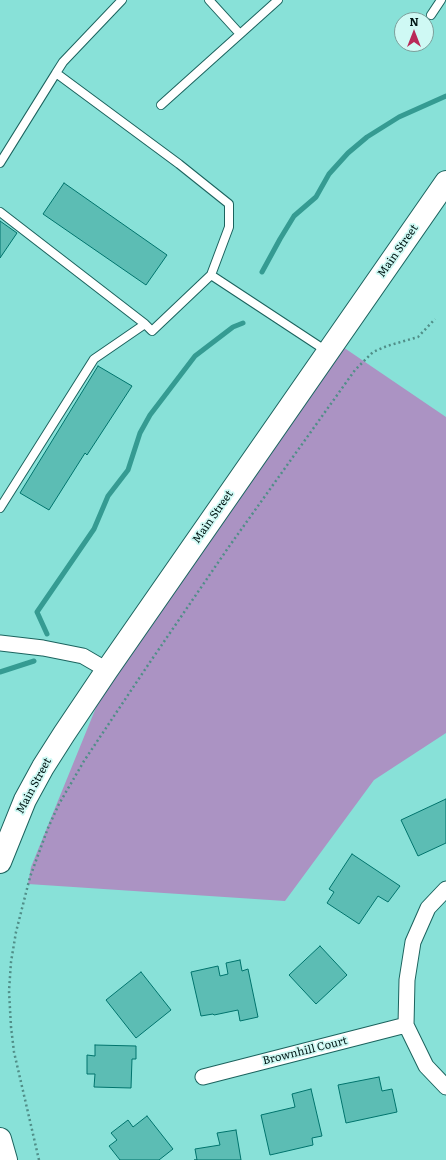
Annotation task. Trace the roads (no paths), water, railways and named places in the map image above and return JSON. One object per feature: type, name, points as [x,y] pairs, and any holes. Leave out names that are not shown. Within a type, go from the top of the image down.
[{"type":"main road","name":"Main Street","points":[[0,862],[25,800],[43,767],[107,670],[446,182]]},
{"type":"main road","points":[[0,1139],[6,1160]]},
{"type":"street","points":[[0,642],[43,648],[83,656],[107,670]]},
{"type":"street","points":[[446,889],[428,908],[413,942],[407,980],[406,1025],[426,1066],[446,1087]]},
{"type":"street","name":"Brownhill Court","points":[[203,1077],[406,1025]]},
{"type":"lane","points":[[0,163],[63,62],[122,0]]},
{"type":"lane","points":[[209,0],[240,34]]},
{"type":"lane","points":[[161,105],[278,0]]},
{"type":"lane","points":[[433,12],[441,0]]},
{"type":"lane","points":[[0,212],[152,331],[211,275],[229,227],[229,204],[179,164],[56,73]]},
{"type":"lane","points":[[211,275],[328,352]]},
{"type":"lane","points":[[0,508],[94,359],[145,324]]},
{"type":"waterway","points":[[262,272],[294,216],[316,197],[329,174],[348,153],[367,137],[399,117],[446,96]]},
{"type":"waterway","points":[[47,634],[37,612],[94,529],[108,496],[128,470],[140,433],[150,415],[195,356],[233,327],[243,323]]},
{"type":"waterway","points":[[0,672],[34,661]]}]
